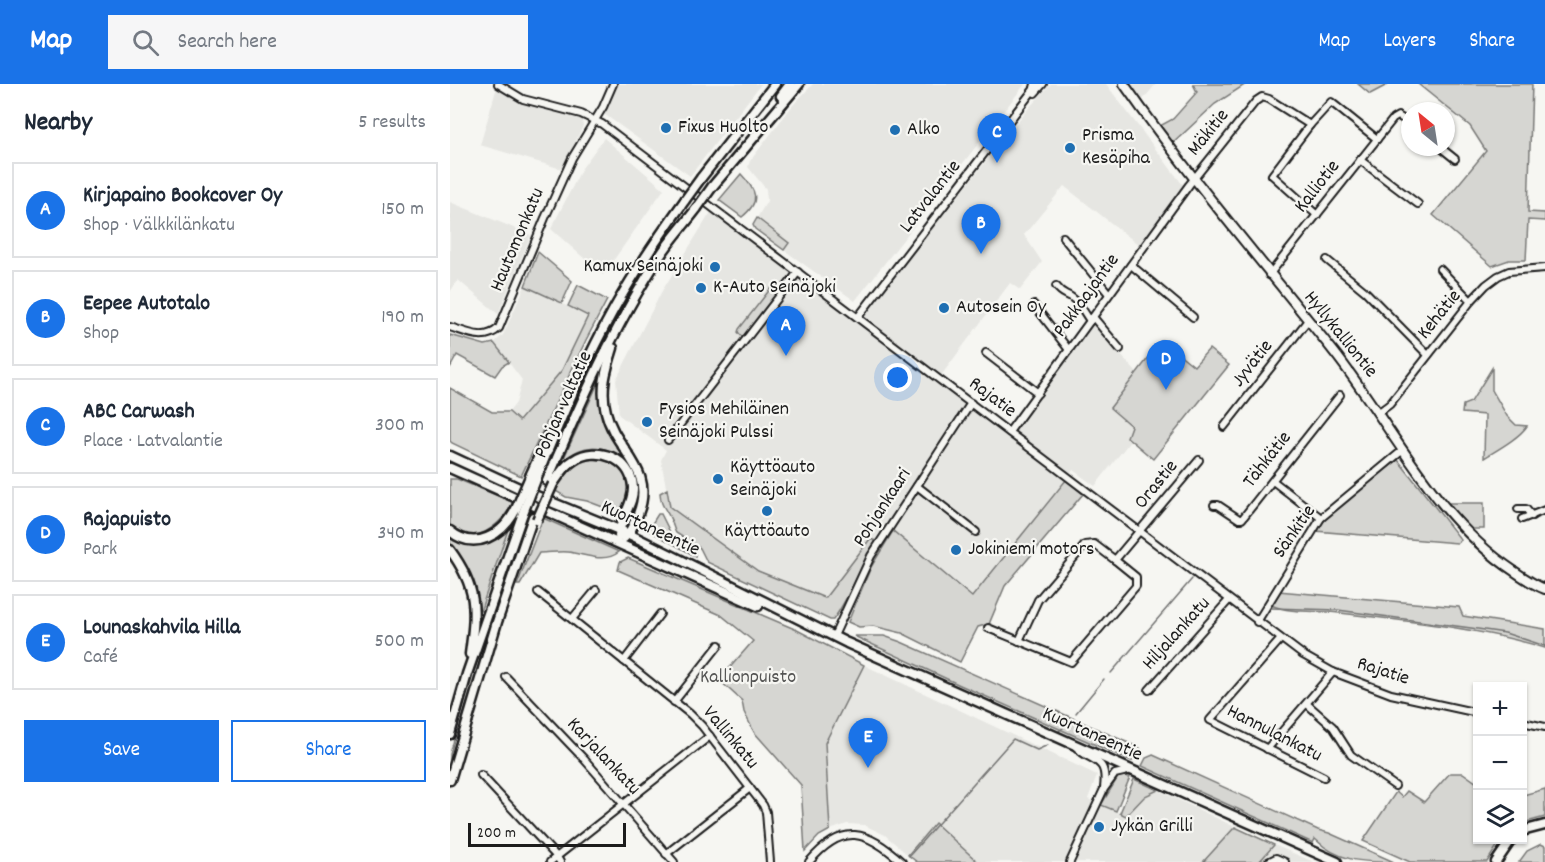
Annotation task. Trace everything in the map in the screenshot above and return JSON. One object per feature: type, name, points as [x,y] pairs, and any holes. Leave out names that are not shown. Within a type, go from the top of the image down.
[{"type":"highway","name":"Pohjan valtatie","points":[[450,734],[519,511],[564,411],[623,293],[651,248],[701,178],[775,84]]},
{"type":"highway","name":"Pohjan valtatie","points":[[450,780],[494,631],[581,402],[621,322],[662,254],[790,84]]},
{"type":"highway","points":[[712,187],[799,84]]},
{"type":"highway","points":[[619,542],[629,534],[643,494],[635,463],[612,429],[603,399],[604,378],[621,322]]},
{"type":"highway","points":[[550,483],[572,460],[583,455],[593,453],[614,457],[628,472],[634,491],[619,530],[619,542]]},
{"type":"highway","name":"Kuortaneentie","points":[[450,456],[534,495],[629,534],[834,636],[1337,862]]},
{"type":"highway","name":"Kuortaneentie","points":[[450,468],[814,631],[834,636]]},
{"type":"highway","points":[[450,531],[468,540],[485,539],[503,529],[519,511]]},
{"type":"highway","points":[[450,550],[466,575],[474,606],[475,623],[467,674]]},
{"type":"highway","points":[[1527,830],[1545,825]]},
{"type":"highway","points":[[1496,862],[1508,844]]},
{"type":"main road","name":"Hyllykalliontie","points":[[1124,84],[1193,180],[1353,377],[1403,450],[1444,504],[1483,549],[1526,579],[1545,589]]},
{"type":"street","name":"Rajatie","points":[[498,84],[523,99],[581,114],[595,120],[1303,656],[1333,672],[1390,694],[1473,712]]},
{"type":"street","name":"Hautomonkatu","points":[[450,327],[479,336],[486,336],[499,328],[563,178],[613,84]]},
{"type":"street","name":"Latvalantie","points":[[1030,96],[1043,84]]},
{"type":"street","name":"Latvalantie","points":[[858,317],[1030,96],[1036,85]]},
{"type":"street","name":"Mäkitie","points":[[1193,180],[1256,101],[1262,97],[1310,125]]},
{"type":"street","points":[[1317,215],[1272,175],[1310,125],[1331,102],[1377,139]]},
{"type":"street","name":"Kalliotie","points":[[1269,275],[1393,119],[1398,116],[1401,118]]},
{"type":"street","points":[[1451,156],[1455,159]]},
{"type":"street","points":[[1360,160],[1418,204]]},
{"type":"street","name":"Pakkaajantie","points":[[1009,432],[1193,180]]},
{"type":"street","points":[[1063,237],[1109,294]]},
{"type":"street","points":[[1327,260],[1366,292],[1428,355]]},
{"type":"street","points":[[1131,265],[1193,317]]},
{"type":"street","name":"Kehätie","points":[[1378,413],[1390,404],[1486,285],[1503,273],[1519,269],[1545,268]]},
{"type":"street","points":[[1440,269],[1471,301]]},
{"type":"street","points":[[668,440],[798,272]]},
{"type":"street","points":[[1056,286],[1063,295],[1071,297],[1078,303],[1120,350]]},
{"type":"street","points":[[1034,305],[1069,350]]},
{"type":"street","name":"Jyvätie","points":[[1224,427],[1308,320]]},
{"type":"street","points":[[986,353],[1038,393]]},
{"type":"street","name":"Tähkätie","points":[[1214,505],[1242,519],[1340,395]]},
{"type":"street","name":"Pohjankaari","points":[[834,636],[862,573],[971,403]]},
{"type":"street","name":"Sänkitie","points":[[1257,622],[1321,518],[1403,450]]},
{"type":"street","name":"Orastie","points":[[1115,560],[1199,460]]},
{"type":"street","points":[[1273,481],[1321,518]]},
{"type":"street","points":[[917,486],[976,532]]},
{"type":"street","points":[[1518,509],[1526,509],[1532,516]]},
{"type":"street","points":[[1522,519],[1545,510]]},
{"type":"street","points":[[988,628],[1019,641],[1071,662],[1136,586],[1136,577],[1094,544],[1085,545],[1038,600],[1019,641]]},
{"type":"street","points":[[572,619],[596,590]]},
{"type":"street","name":"Vallinkatu","points":[[538,592],[702,726],[766,812],[770,862]]},
{"type":"street","name":"Hiljalankatu","points":[[1149,690],[1229,600]]},
{"type":"street","points":[[624,661],[660,614]]},
{"type":"street","name":"Hannulankatu","points":[[1280,640],[1210,720],[1324,777]]},
{"type":"street","points":[[674,702],[719,645]]},
{"type":"street","points":[[1267,749],[1333,672]]},
{"type":"street","name":"Karjalankatu","points":[[506,677],[624,804],[674,862]]},
{"type":"street","points":[[1307,704],[1333,727],[1351,754],[1395,786]]},
{"type":"street","points":[[1527,723],[1545,727]]},
{"type":"street","points":[[550,862],[558,859],[710,736]]},
{"type":"street","points":[[1074,745],[1101,764],[1106,777],[1104,789]]},
{"type":"street","points":[[1071,862],[1104,789],[1115,774],[1133,771]]},
{"type":"street","points":[[481,775],[558,859]]},
{"type":"street","points":[[666,854],[750,788]]},
{"type":"street","points":[[809,862],[825,845],[848,835],[866,836],[902,862]]},
{"type":"street","points":[[1268,862],[1276,858],[1285,862]]},
{"type":"shaded area","points":[[608,84],[761,84],[690,176],[597,109]]},
{"type":"shaded area","points":[[813,84],[1025,84],[855,301],[784,250],[789,243],[757,218],[767,201],[766,189],[748,167],[750,161],[793,105]]},
{"type":"shaded area","points":[[1051,84],[1106,84],[1183,185],[1139,245],[1064,186],[1024,235],[1042,262],[1020,290],[1010,283],[937,381],[1003,433],[1087,317],[1136,372],[1110,408],[1131,426],[1127,437],[1131,440],[1095,486],[1073,470],[972,597],[885,524],[830,609],[752,578],[671,514],[661,460],[666,450],[619,415],[616,380],[662,291],[711,212],[858,322],[1026,111]]},
{"type":"shaded area","points":[[1129,84],[1156,84],[1141,102]]},
{"type":"shaded area","points":[[497,87],[511,97],[526,103],[582,120],[583,126],[562,169],[480,145]]},
{"type":"shaded area","points":[[604,138],[664,189],[603,275],[551,229],[582,168]]},
{"type":"shaded area","points":[[450,202],[531,235],[498,314],[458,280],[450,292]]},
{"type":"shaded area","points":[[525,286],[588,316],[562,370],[519,421],[509,412],[516,403],[522,380],[494,343],[503,335]]},
{"type":"shaded area","points":[[864,665],[1097,775],[1088,799],[1126,816],[1145,796],[1158,790],[1235,827],[1203,862],[978,862],[935,824],[908,855],[885,835],[864,825],[847,824],[830,830],[825,743]]},
{"type":"shaded area","points":[[1274,845],[1314,862],[1259,862]]},
{"type":"green space","points":[[1193,84],[1246,84],[1215,104],[1171,145],[1158,127],[1173,119],[1197,92]]},
{"type":"green space","points":[[1358,84],[1389,84],[1370,94]]},
{"type":"green space","points":[[1418,84],[1532,84],[1528,212],[1545,213],[1545,221],[1528,220],[1526,260],[1509,260],[1492,266],[1433,215],[1486,151],[1470,126],[1455,114],[1455,102],[1440,102]]},
{"type":"green space","points":[[741,174],[755,196],[752,206],[742,217],[719,200]]},
{"type":"green space","points":[[757,218],[789,243],[784,250],[755,229],[753,225]]},
{"type":"green space","points":[[538,252],[572,281],[562,303],[525,286]]},
{"type":"green space","points":[[578,285],[607,300],[521,476],[452,443],[450,441],[450,388],[492,412],[509,412],[519,421],[562,370],[588,316],[568,306]]},
{"type":"green space","points":[[771,288],[778,292],[743,338],[738,332],[739,329]]},
{"type":"green space","points":[[450,335],[485,345],[494,343],[509,362],[502,366],[495,376],[457,355],[450,368]]},
{"type":"green space","points":[[1162,340],[1194,366],[1209,349],[1229,365],[1153,459],[1127,437],[1131,426],[1110,408]]},
{"type":"green space","points":[[1492,368],[1492,390],[1507,416],[1516,425],[1527,426],[1513,439],[1484,458],[1485,415],[1462,413],[1463,405],[1471,402]]},
{"type":"green space","points":[[599,381],[599,396],[604,421],[634,475],[619,457],[601,448],[582,449],[562,462]]},
{"type":"green space","points":[[592,457],[612,464],[625,477],[628,495],[619,513],[587,501],[566,497],[554,490],[571,466]]},
{"type":"green space","points":[[1398,460],[1461,540],[1457,543],[1316,531],[1332,511]]},
{"type":"green space","points":[[450,479],[457,479],[513,502],[502,518],[486,531],[468,536],[459,534],[450,528]]},
{"type":"green space","points":[[1066,480],[1083,494],[1005,586],[989,624],[978,627],[960,662],[902,633],[873,626],[859,627],[848,622],[871,567],[893,531],[972,597]]},
{"type":"green space","points":[[667,489],[670,507],[758,571],[825,598],[870,539],[876,541],[845,601],[833,620],[830,620],[707,562],[700,548],[676,533],[662,504],[660,493]]},
{"type":"green space","points":[[1448,503],[1484,503],[1484,529],[1470,529]]},
{"type":"green space","points":[[527,514],[531,515],[450,771],[450,754],[473,671]]},
{"type":"green space","points":[[658,514],[661,514],[672,536],[695,550],[695,556],[648,530]]},
{"type":"green space","points":[[543,518],[619,552],[613,556],[601,558],[568,552],[539,553],[520,585],[517,585]]},
{"type":"green space","points":[[510,524],[478,615],[470,578],[462,561],[450,545],[450,537],[467,543],[481,541]]},
{"type":"green space","name":"Kallionpuisto","points":[[628,558],[797,630],[864,665],[825,743],[830,830],[819,836],[805,851],[801,785],[754,732],[744,712],[742,701],[719,680],[753,641],[721,615],[618,570],[620,562]]},
{"type":"green space","points":[[1278,591],[1459,607],[1463,616],[1545,629],[1545,648],[1495,635],[1443,626],[1339,613],[1287,610],[1271,605]]},
{"type":"green space","points":[[854,636],[884,636],[901,642],[1140,748],[1141,751],[1132,761]]},
{"type":"green space","points":[[1153,755],[1394,862],[1361,861],[1342,856],[1324,847],[1315,839],[1313,843],[1142,766],[1146,758]]},
{"type":"green space","points":[[1450,773],[1463,773],[1473,780],[1473,844],[1498,844],[1487,862],[1410,862],[1363,841],[1396,792],[1402,797],[1407,791],[1424,802]]},
{"type":"green space","points":[[1118,777],[1130,777],[1116,811],[1101,805]]},
{"type":"green space","points":[[1134,779],[1158,790],[1145,796],[1126,816],[1120,813]]},
{"type":"green space","points":[[1545,789],[1545,817],[1527,822],[1527,794]]},
{"type":"green space","points":[[935,823],[978,862],[917,862],[908,855]]},
{"type":"green space","points":[[1235,827],[1274,845],[1259,862],[1203,862]]},
{"type":"green space","points":[[1541,844],[1545,846],[1545,862],[1519,862],[1527,851]]},
{"type":"waterway","points":[[1111,673],[1192,579]]},
{"type":"waterway","points":[[1271,608],[1338,610],[1471,628],[1505,633],[1545,646]]},
{"type":"waterway","points":[[1076,713],[1104,679]]},
{"type":"waterway","points":[[1059,731],[1069,723]]},
{"type":"waterway","points":[[909,856],[1013,739],[1037,750],[1048,745]]},
{"type":"place","name":"Fixus Huolto","points":[[666,128]]},
{"type":"place","name":"Alko","points":[[895,130]]},
{"type":"place","name":"Prisma Kesäpiha","points":[[1070,148]]},
{"type":"place","name":"ABC Carwash","points":[[997,163]]},
{"type":"place","name":"Eepee Autotalo","points":[[981,254]]},
{"type":"place","name":"Kamux Seinäjoki","points":[[715,267]]},
{"type":"place","name":"K-Auto Seinäjoki","points":[[701,288]]},
{"type":"place","name":"Autosein Oy","points":[[944,308]]},
{"type":"place","name":"Kirjapaino Bookcover Oy","points":[[786,356]]},
{"type":"place","name":"Rajapuisto","points":[[1166,390]]},
{"type":"place","name":"Fysios Mehiläinen Seinäjoki Pulssi","points":[[647,422]]},
{"type":"place","name":"Käyttöauto Seinäjoki","points":[[718,479]]},
{"type":"place","name":"Käyttöauto","points":[[767,511]]},
{"type":"place","name":"Jokiniemi motors","points":[[956,550]]},
{"type":"place","name":"Lounaskahvila Hilla","points":[[868,768]]},
{"type":"place","name":"Jykän Grilli","points":[[1099,827]]}]
